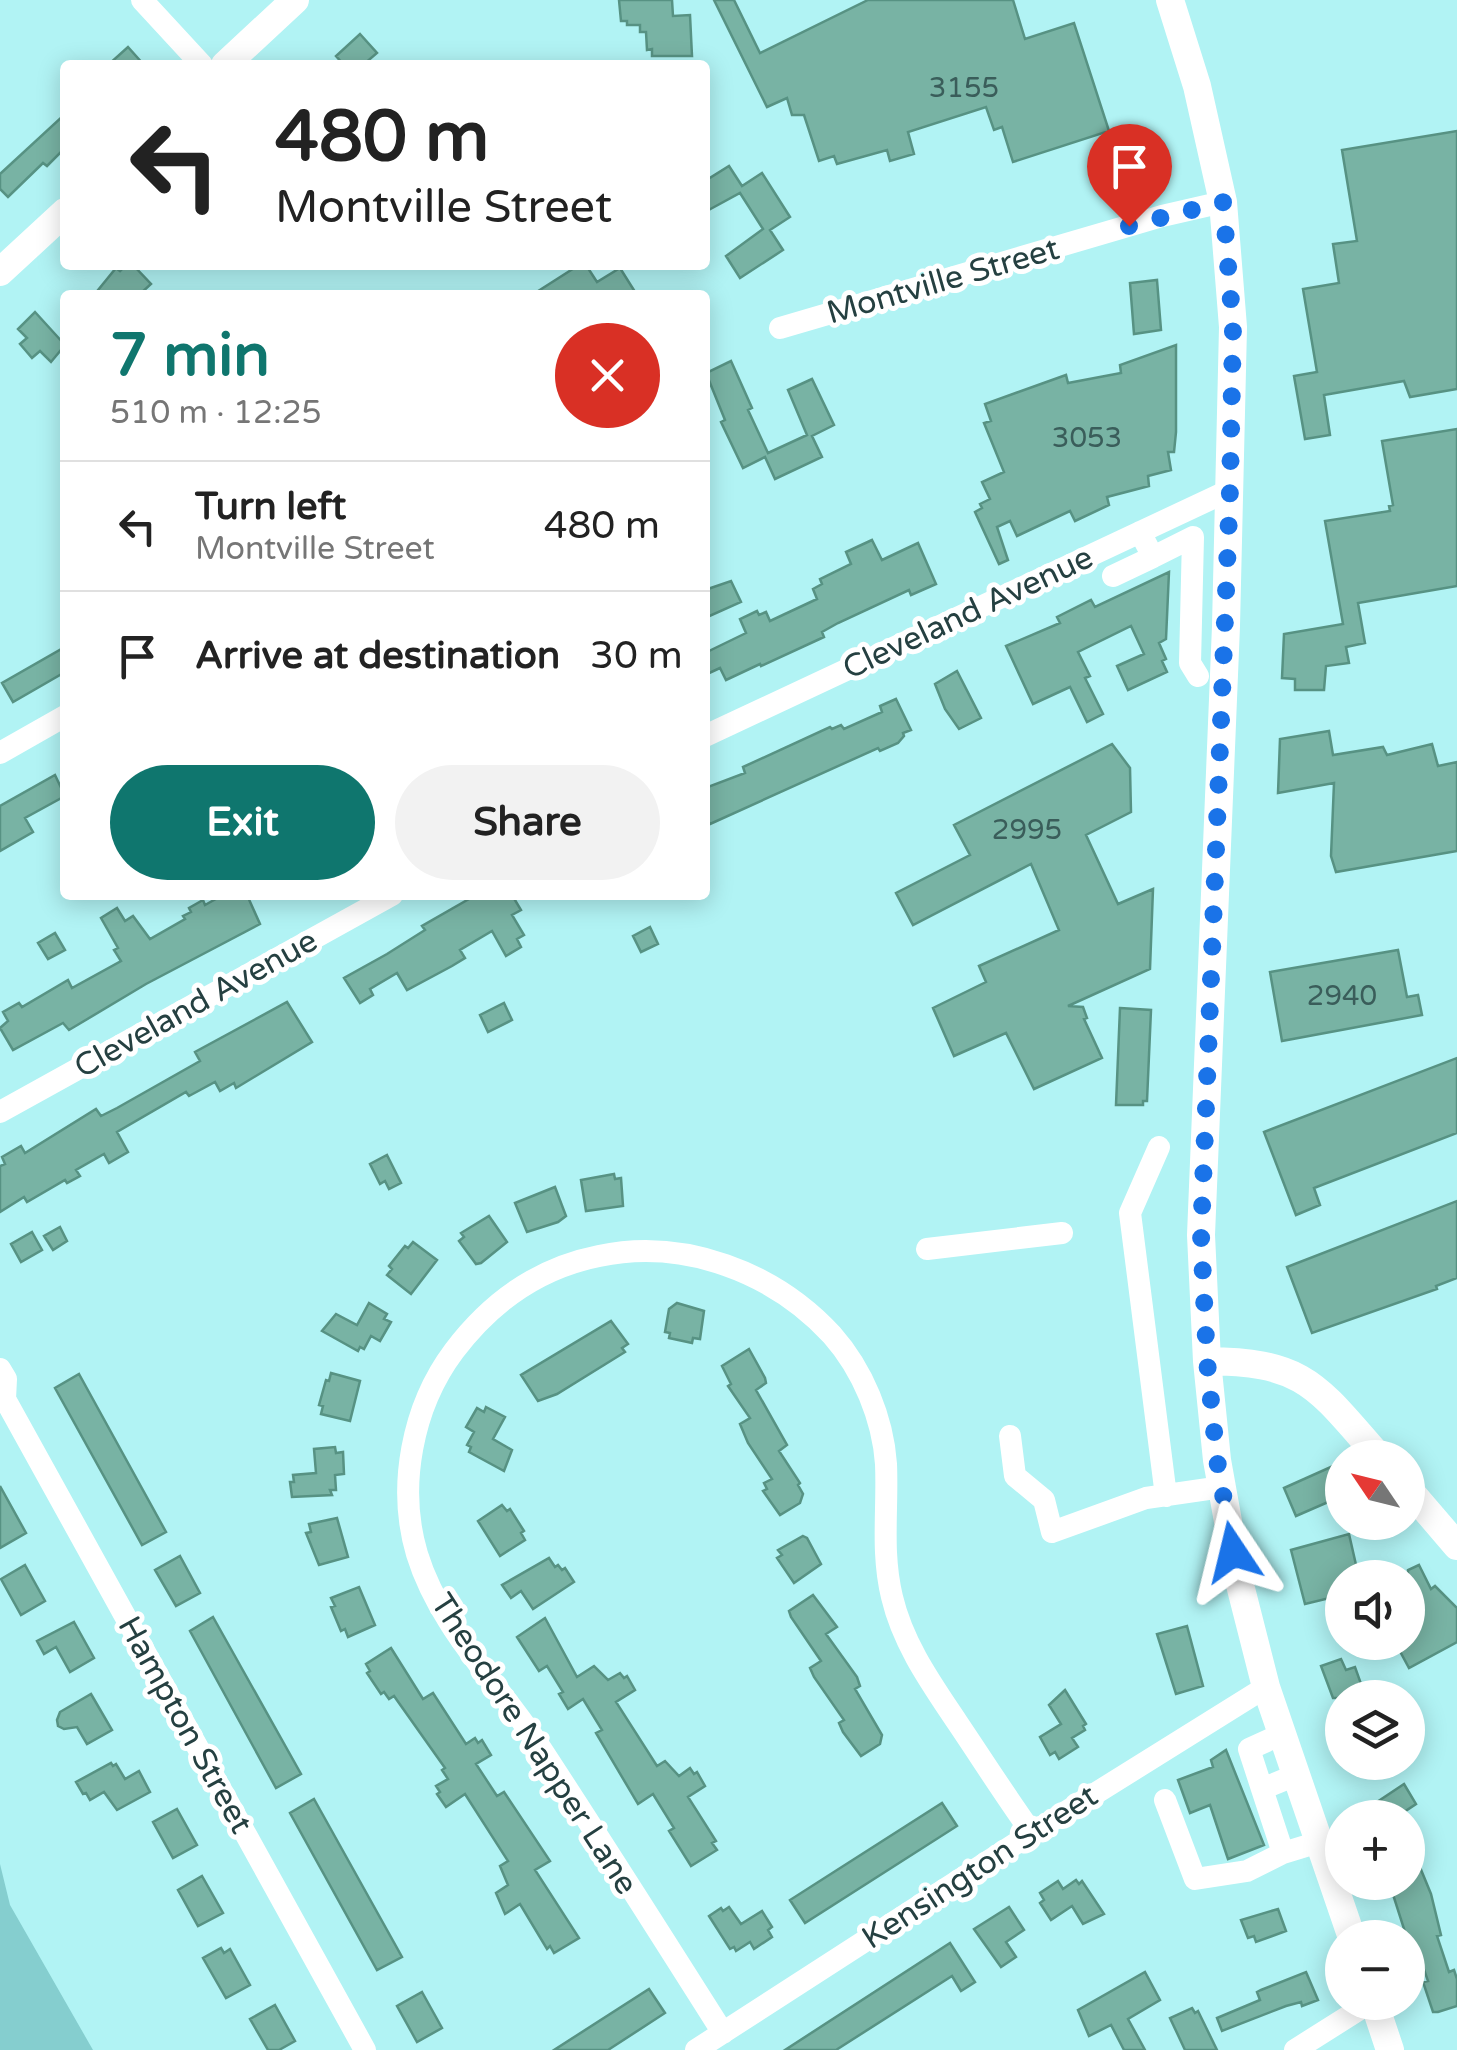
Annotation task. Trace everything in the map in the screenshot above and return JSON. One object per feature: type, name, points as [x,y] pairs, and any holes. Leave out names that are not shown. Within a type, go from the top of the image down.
[{"type":"main road","points":[[230,60],[295,0]]},
{"type":"main road","points":[[1170,0],[1197,86],[1223,202],[1233,327],[1201,1235],[1207,1361],[1222,1488],[1238,1576],[1266,1688],[1346,1920]]},
{"type":"main road","points":[[0,272],[60,217]]},
{"type":"main road","points":[[1207,1361],[1255,1362],[1292,1373],[1330,1401],[1364,1440]]},
{"type":"main road","points":[[1425,1509],[1457,1546]]},
{"type":"main road","points":[[1379,2020],[1390,2050]]},
{"type":"street","points":[[142,0],[197,60]]},
{"type":"street","name":"Montville Street","points":[[780,328],[1162,216],[1223,202]]},
{"type":"street","name":"Cleveland Avenue","points":[[710,734],[1230,490]]},
{"type":"street","points":[[1140,532],[1153,557]]},
{"type":"street","points":[[1113,576],[1194,537],[1190,662],[1198,676]]},
{"type":"street","points":[[0,754],[60,719]]},
{"type":"street","name":"Cleveland Avenue","points":[[0,1112],[383,900]]},
{"type":"street","points":[[1159,1148],[1130,1213],[1166,1496]]},
{"type":"street","points":[[928,1249],[1062,1232]]},
{"type":"street","name":"Theodore Napper Lane","points":[[723,2033],[533,1737],[454,1630],[431,1590],[418,1554],[410,1520],[409,1487],[416,1430],[425,1404],[447,1360],[466,1335],[486,1313],[522,1285],[549,1271],[602,1255],[664,1251],[694,1256],[717,1261],[783,1292],[836,1339],[865,1384],[883,1436],[887,1564],[904,1636],[1032,1833]]},
{"type":"street","name":"Hampton Street","points":[[0,1369],[6,1380],[3,1397],[365,2050]]},
{"type":"street","points":[[1010,1436],[1015,1476],[1044,1500],[1052,1532],[1146,1498],[1222,1488]]},
{"type":"street","name":"Kensington Street","points":[[696,2050],[1032,1833],[1266,1688]]},
{"type":"street","points":[[1282,1734],[1248,1749],[1283,1853]]},
{"type":"street","points":[[1262,1789],[1296,1775]]},
{"type":"street","points":[[1164,1800],[1196,1879],[1247,1871],[1283,1853],[1319,1842]]},
{"type":"street","points":[[1294,2050],[1343,2020]]},
{"type":"shaded area","points":[[0,1864],[10,1905],[93,2050],[0,2050]]},
{"type":"building","points":[[619,0],[672,0],[673,16],[690,15],[692,56],[652,56],[652,49],[647,50],[646,32],[640,32],[640,25],[621,21]]},
{"type":"building","points":[[714,0],[734,0],[760,53],[868,0],[1013,0],[1025,39],[1074,23],[1109,131],[1013,162],[1002,127],[994,130],[986,107],[908,132],[914,154],[890,161],[887,150],[837,164],[834,156],[819,161],[804,115],[792,115],[787,98],[767,107]]},
{"type":"building","points":[[360,34],[377,53],[369,60],[340,60],[336,56]]},
{"type":"building","points":[[128,47],[140,60],[114,60]]},
{"type":"building","points":[[60,119],[60,153],[47,166],[43,163],[8,197],[0,189],[0,174]]},
{"type":"building","points":[[1457,131],[1457,389],[1410,397],[1404,381],[1324,395],[1330,435],[1305,439],[1294,376],[1317,372],[1303,289],[1339,283],[1333,244],[1357,241],[1342,150]]},
{"type":"building","points":[[729,166],[742,186],[762,173],[790,217],[770,230],[783,250],[740,278],[726,256],[763,229],[740,193],[710,209],[710,178]]},
{"type":"building","points":[[114,270],[138,270],[151,284],[144,290],[98,290]]},
{"type":"building","points":[[571,270],[589,270],[597,282],[621,270],[634,290],[540,290]]},
{"type":"building","points":[[1157,280],[1161,330],[1134,334],[1130,283]]},
{"type":"building","points":[[35,312],[60,340],[60,351],[51,362],[40,351],[32,358],[20,344],[27,338],[18,329]]},
{"type":"building","points":[[1176,345],[1176,432],[1174,452],[1168,452],[1171,470],[1148,476],[1149,486],[1107,497],[1109,505],[1075,521],[1070,511],[1017,536],[1010,521],[997,527],[1008,560],[999,564],[975,512],[990,499],[982,482],[1004,472],[984,423],[991,421],[985,404],[1066,375],[1068,383],[1121,373],[1120,365]]},
{"type":"building","points":[[731,361],[768,453],[807,435],[788,390],[812,379],[834,425],[812,436],[822,457],[775,479],[765,457],[743,468],[721,422],[725,420],[710,383],[710,371]]},
{"type":"building","points":[[1457,429],[1457,586],[1358,603],[1365,643],[1346,647],[1349,663],[1326,666],[1324,690],[1295,690],[1295,679],[1282,678],[1284,634],[1343,624],[1325,521],[1390,511],[1389,506],[1393,505],[1382,441]]},
{"type":"building","points":[[872,540],[882,560],[918,543],[936,584],[911,595],[909,590],[838,623],[822,632],[824,637],[726,680],[720,668],[710,673],[710,651],[746,633],[740,619],[757,611],[759,615],[766,612],[770,621],[817,599],[813,589],[822,584],[820,579],[851,564],[846,552]]},
{"type":"building","points":[[1169,572],[1166,639],[1159,643],[1167,672],[1128,690],[1117,666],[1144,654],[1131,626],[1078,652],[1090,676],[1085,678],[1103,714],[1087,722],[1070,687],[1033,704],[1006,646],[1060,623],[1057,617],[1091,600],[1095,607]]},
{"type":"building","points":[[731,581],[741,602],[710,616],[710,588]]},
{"type":"building","points":[[60,650],[60,675],[13,702],[2,683]]},
{"type":"building","points":[[957,671],[981,718],[959,729],[935,684]]},
{"type":"building","points":[[896,699],[911,730],[903,733],[898,743],[880,751],[878,748],[710,824],[710,786],[745,773],[743,767],[830,727],[841,725],[844,729],[882,712],[880,706]]},
{"type":"building","points":[[1329,731],[1333,755],[1383,747],[1387,755],[1432,744],[1438,766],[1457,762],[1457,851],[1336,872],[1331,856],[1334,783],[1278,793],[1280,739]]},
{"type":"building","points":[[1112,744],[1130,768],[1131,812],[1086,835],[1118,904],[1153,889],[1150,969],[1068,1006],[1083,1007],[1087,1018],[1084,1019],[1102,1058],[1034,1089],[1006,1033],[954,1056],[933,1008],[986,982],[979,966],[1059,930],[1031,864],[913,925],[896,893],[970,855],[954,825]]},
{"type":"building","points":[[55,775],[60,786],[60,799],[25,818],[33,832],[0,851],[0,806]]},
{"type":"building","points":[[203,900],[205,905],[214,900],[249,900],[260,924],[69,1030],[63,1023],[13,1050],[0,1028],[8,1021],[3,1012],[19,1003],[22,1007],[68,980],[72,988],[121,961],[101,918],[117,908],[125,921],[133,916],[150,939],[185,919],[183,916],[191,912],[189,908]]},
{"type":"building","points":[[467,900],[515,900],[521,910],[512,915],[524,935],[517,939],[521,947],[506,956],[492,931],[460,950],[465,958],[452,966],[407,990],[397,973],[370,989],[373,995],[360,1003],[344,978],[425,930],[422,926]]},
{"type":"building","points":[[650,927],[658,944],[641,952],[633,936]]},
{"type":"building","points":[[55,933],[65,950],[48,959],[38,943]]},
{"type":"building","points":[[1398,950],[1407,997],[1418,995],[1422,1015],[1282,1041],[1270,972]]},
{"type":"building","points":[[287,1002],[312,1042],[236,1088],[234,1083],[220,1091],[215,1082],[189,1096],[186,1092],[117,1132],[128,1152],[109,1163],[104,1154],[76,1170],[80,1176],[67,1183],[65,1180],[27,1202],[24,1197],[0,1212],[0,1166],[5,1164],[2,1157],[21,1146],[25,1153],[96,1109],[101,1116],[117,1108],[200,1061],[195,1052]]},
{"type":"building","points":[[504,1003],[512,1020],[488,1032],[480,1015]]},
{"type":"building","points":[[1120,1008],[1151,1010],[1147,1101],[1143,1105],[1116,1105]]},
{"type":"building","points":[[1457,1058],[1457,1133],[1314,1188],[1320,1205],[1296,1215],[1264,1132]]},
{"type":"building","points":[[387,1155],[401,1183],[389,1189],[385,1181],[380,1184],[370,1164]]},
{"type":"building","points":[[614,1174],[615,1179],[621,1178],[623,1206],[586,1211],[581,1180]]},
{"type":"building","points":[[555,1187],[566,1216],[527,1232],[515,1203]]},
{"type":"building","points":[[1457,1201],[1457,1278],[1436,1286],[1437,1289],[1312,1333],[1287,1267]]},
{"type":"building","points":[[489,1216],[507,1242],[476,1264],[459,1241],[464,1237],[461,1233]]},
{"type":"building","points":[[60,1227],[67,1241],[53,1250],[44,1236]]},
{"type":"building","points":[[32,1232],[42,1250],[21,1262],[11,1244]]},
{"type":"building","points":[[413,1242],[437,1260],[411,1294],[387,1275],[392,1269],[389,1266]]},
{"type":"building","points":[[369,1303],[387,1314],[384,1319],[391,1322],[380,1341],[371,1336],[364,1349],[360,1347],[358,1351],[322,1331],[336,1314],[357,1325]]},
{"type":"building","points":[[677,1303],[704,1311],[700,1339],[693,1338],[692,1343],[669,1338],[670,1333],[665,1332],[669,1309]]},
{"type":"building","points":[[611,1321],[628,1344],[622,1348],[625,1352],[557,1394],[538,1401],[521,1375]]},
{"type":"building","points":[[749,1349],[766,1383],[756,1390],[787,1445],[779,1451],[803,1494],[800,1503],[780,1515],[763,1491],[767,1489],[764,1483],[772,1479],[740,1424],[750,1418],[728,1386],[731,1384],[722,1366]]},
{"type":"building","points":[[331,1373],[360,1381],[350,1421],[321,1414],[323,1406],[319,1405]]},
{"type":"building","points":[[79,1374],[166,1532],[142,1545],[55,1388]]},
{"type":"building","points":[[486,1407],[505,1417],[493,1439],[512,1450],[504,1471],[469,1452],[471,1447],[467,1445],[474,1432],[466,1427],[477,1408],[484,1412]]},
{"type":"building","points":[[335,1447],[336,1453],[343,1452],[344,1474],[335,1475],[336,1490],[330,1490],[332,1495],[292,1497],[293,1475],[316,1473],[314,1449]]},
{"type":"building","points":[[1325,1470],[1325,1503],[1296,1516],[1284,1488]]},
{"type":"building","points":[[0,1486],[26,1533],[0,1548]]},
{"type":"building","points":[[502,1505],[507,1511],[510,1509],[524,1531],[521,1533],[525,1540],[500,1556],[478,1521]]},
{"type":"building","points":[[337,1518],[348,1557],[319,1565],[306,1533],[311,1532],[309,1524]]},
{"type":"building","points":[[803,1536],[821,1564],[794,1583],[777,1558],[782,1555],[778,1550]]},
{"type":"building","points":[[1327,1540],[1350,1540],[1355,1560],[1325,1560],[1325,1599],[1305,1604],[1291,1550]]},
{"type":"building","points":[[180,1556],[200,1593],[176,1606],[155,1570]]},
{"type":"building","points":[[549,1558],[555,1567],[565,1568],[574,1582],[533,1609],[521,1591],[511,1598],[502,1585]]},
{"type":"building","points":[[25,1565],[45,1601],[21,1615],[1,1579]]},
{"type":"building","points":[[1425,1577],[1431,1589],[1435,1586],[1457,1608],[1457,1642],[1425,1659]]},
{"type":"building","points":[[359,1587],[375,1625],[348,1637],[345,1629],[341,1631],[331,1598]]},
{"type":"building","points":[[813,1595],[837,1627],[826,1634],[857,1677],[860,1686],[855,1689],[882,1735],[880,1744],[861,1756],[843,1732],[839,1723],[844,1720],[814,1677],[810,1668],[821,1661],[789,1611]]},
{"type":"building","points":[[213,1617],[301,1774],[276,1788],[190,1631]]},
{"type":"building","points":[[545,1618],[577,1677],[594,1666],[608,1680],[620,1673],[624,1678],[627,1676],[635,1690],[616,1702],[657,1766],[665,1761],[679,1776],[690,1768],[694,1774],[697,1772],[705,1786],[688,1797],[716,1841],[712,1843],[717,1850],[691,1866],[669,1831],[674,1828],[653,1794],[638,1804],[596,1733],[602,1730],[583,1699],[568,1709],[547,1666],[539,1671],[517,1637]]},
{"type":"building","points":[[74,1622],[94,1658],[70,1672],[56,1647],[44,1654],[37,1641]]},
{"type":"building","points":[[1187,1626],[1203,1686],[1176,1694],[1157,1634]]},
{"type":"building","points":[[391,1648],[423,1699],[433,1693],[466,1744],[475,1738],[478,1743],[482,1740],[491,1755],[476,1764],[497,1796],[504,1792],[550,1861],[535,1870],[579,1938],[554,1953],[550,1946],[547,1949],[520,1904],[505,1914],[496,1893],[508,1885],[500,1866],[508,1861],[465,1794],[446,1807],[436,1786],[448,1779],[442,1770],[445,1768],[394,1696],[389,1699],[384,1692],[381,1694],[367,1673],[370,1671],[366,1664]]},
{"type":"building","points":[[1341,1660],[1346,1670],[1355,1667],[1360,1680],[1326,1680],[1321,1666]]},
{"type":"building","points":[[1405,1660],[1424,1660],[1409,1668]]},
{"type":"building","points":[[1065,1690],[1086,1724],[1085,1730],[1072,1738],[1078,1747],[1059,1759],[1055,1752],[1050,1755],[1040,1737],[1061,1724],[1049,1705]]},
{"type":"building","points":[[91,1694],[112,1730],[87,1744],[77,1727],[64,1729],[57,1720],[60,1712]]},
{"type":"building","points":[[1226,1750],[1264,1845],[1228,1859],[1210,1805],[1190,1813],[1178,1780],[1213,1767],[1211,1760]]},
{"type":"building","points":[[116,1764],[125,1779],[139,1771],[150,1792],[117,1810],[104,1792],[90,1800],[76,1782]]},
{"type":"building","points":[[1404,1784],[1414,1800],[1380,1800]]},
{"type":"building","points":[[314,1799],[402,1957],[377,1970],[290,1813]]},
{"type":"building","points":[[942,1803],[957,1826],[805,1923],[790,1900]]},
{"type":"building","points":[[177,1809],[197,1845],[173,1858],[153,1822]]},
{"type":"building","points":[[202,1876],[223,1913],[198,1926],[178,1890]]},
{"type":"building","points":[[1425,1879],[1441,1935],[1437,1936],[1449,1972],[1454,1970],[1457,1979],[1457,2006],[1433,2012],[1425,1988],[1425,1920],[1401,1920],[1395,1900],[1425,1900]]},
{"type":"building","points":[[1076,1880],[1079,1884],[1082,1881],[1104,1914],[1083,1924],[1072,1906],[1051,1920],[1040,1903],[1044,1900],[1040,1893],[1058,1881],[1063,1889]]},
{"type":"building","points":[[729,1907],[741,1924],[762,1911],[772,1927],[768,1930],[772,1937],[754,1949],[750,1942],[736,1951],[734,1947],[730,1949],[709,1916]]},
{"type":"building","points":[[1009,1907],[1024,1930],[1006,1942],[1016,1957],[1001,1967],[974,1929]]},
{"type":"building","points":[[1278,1909],[1286,1931],[1256,1942],[1254,1936],[1248,1938],[1241,1920]]},
{"type":"building","points":[[950,1943],[975,1982],[961,1991],[952,1976],[836,2050],[785,2050]]},
{"type":"building","points":[[221,1948],[224,1953],[230,1949],[250,1985],[226,1998],[203,1958]]},
{"type":"building","points":[[1145,1972],[1160,2000],[1128,2019],[1145,2050],[1124,2050],[1111,2025],[1089,2036],[1078,2010]]},
{"type":"building","points":[[1306,1972],[1318,2000],[1286,2006],[1222,2031],[1217,2018],[1260,2000],[1257,1992]]},
{"type":"building","points":[[649,1989],[665,2013],[608,2050],[554,2050]]},
{"type":"building","points":[[422,1992],[442,2028],[417,2042],[397,2006]]},
{"type":"building","points":[[275,2005],[295,2041],[279,2050],[268,2050],[250,2019]]},
{"type":"building","points":[[1192,2008],[1195,2013],[1198,2011],[1217,2050],[1185,2050],[1170,2018]]},
{"type":"route","points":[[1129,226],[1223,202],[1233,327],[1229,536],[1201,1235],[1207,1361],[1217,1460],[1233,1552]]}]
